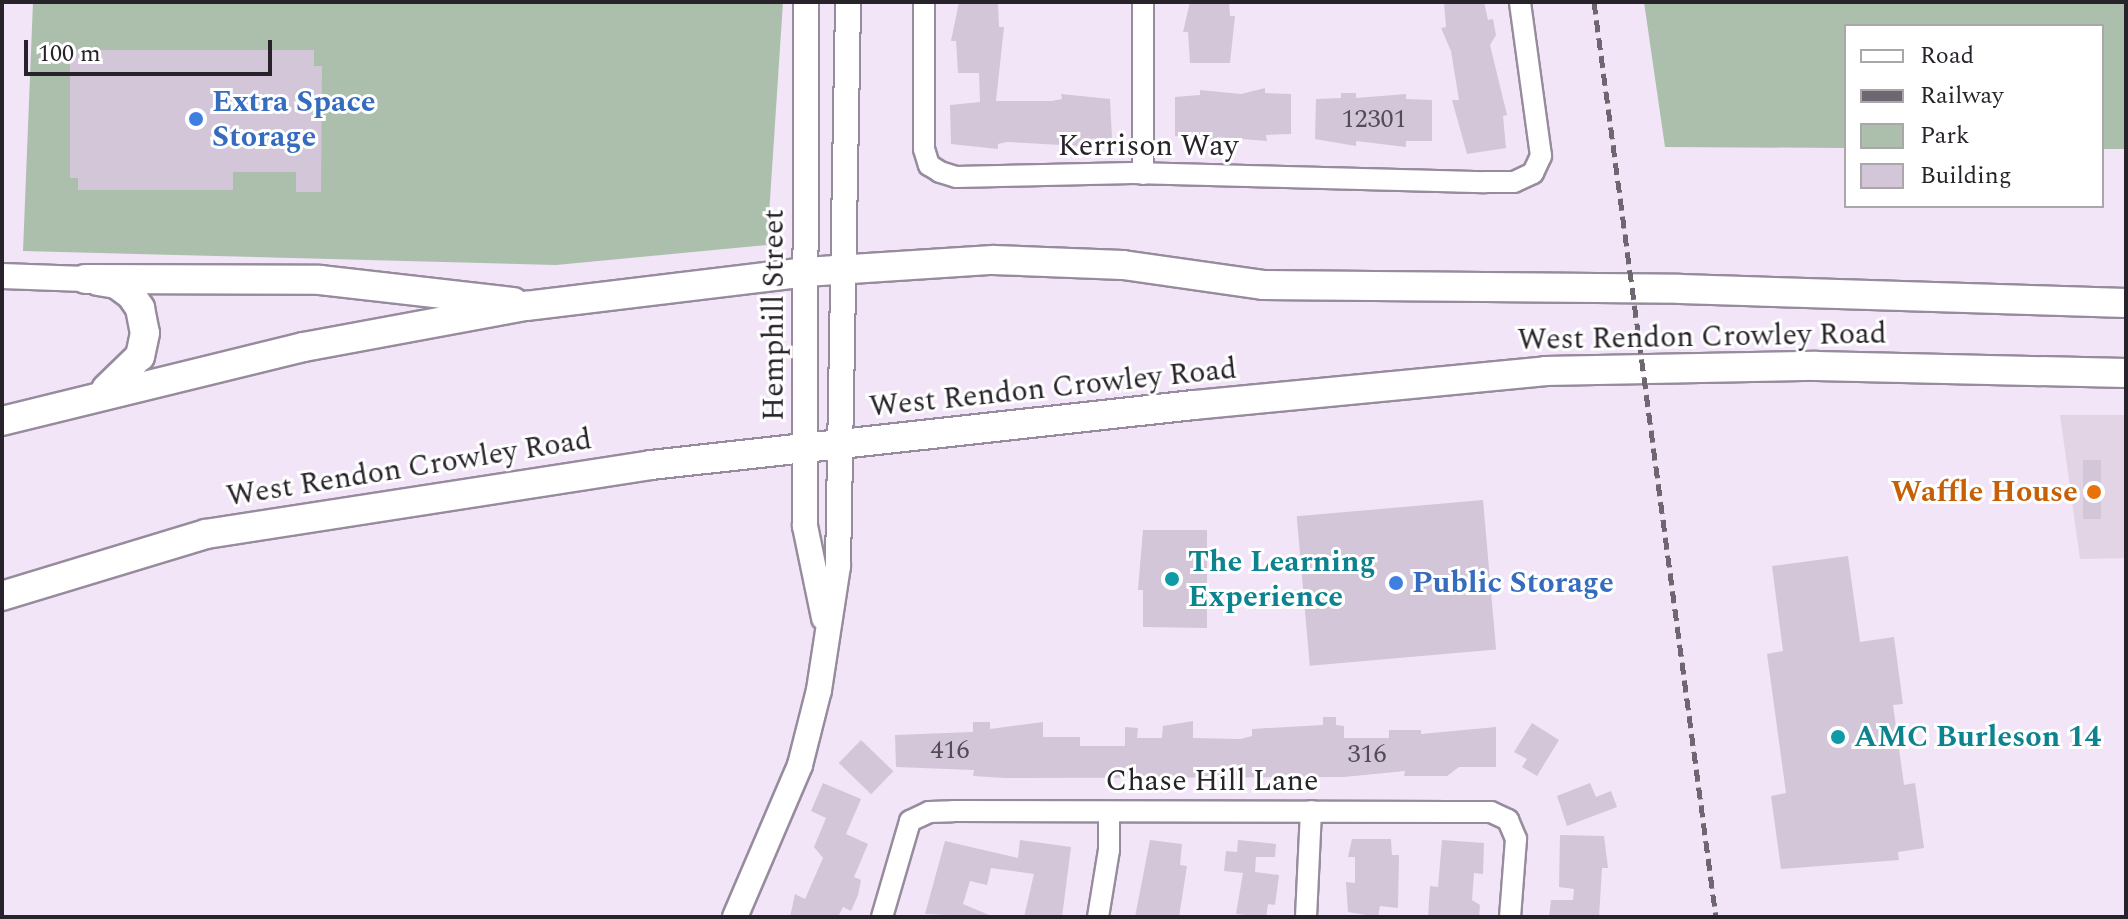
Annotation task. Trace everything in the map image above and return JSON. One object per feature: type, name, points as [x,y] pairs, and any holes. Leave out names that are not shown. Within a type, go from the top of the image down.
[{"type":"main road","name":"West Rendon Crowley Road","points":[[2,421],[101,393],[526,306],[805,272],[993,260],[1123,265],[1263,285],[1680,289],[2126,303]]},
{"type":"main road","points":[[85,279],[320,280],[497,296],[526,306]]},
{"type":"main road","points":[[85,279],[116,284],[131,295],[144,320],[140,356],[101,393]]},
{"type":"main road","name":"West Rendon Crowley Road","points":[[2,596],[206,534],[651,465],[1545,371],[1816,366],[2126,373]]},
{"type":"street","name":"Hemphill Street","points":[[806,2],[805,526],[825,626]]},
{"type":"street","name":"Hemphill Street","points":[[735,917],[800,765],[819,690],[825,626],[838,566],[846,269],[848,2]]},
{"type":"street","name":"Kerrison Way","points":[[924,2],[924,149],[929,165],[956,177],[1143,174],[1514,182],[1533,173],[1541,156],[1520,2]]},
{"type":"street","points":[[1143,2],[1143,174]]},
{"type":"street","points":[[2,276],[85,279]]},
{"type":"street","name":"Chase Hill Lane","points":[[882,917],[906,831],[915,817],[941,811],[1491,812],[1508,820],[1516,839],[1510,917]]},
{"type":"street","points":[[1306,917],[1311,811]]},
{"type":"street","points":[[1098,917],[1109,850],[1109,812]]},
{"type":"shaded area","points":[[2060,415],[2126,415],[2126,558],[2080,559]]},
{"type":"green space","points":[[33,2],[783,2],[767,245],[556,265],[23,251]]},
{"type":"green space","points":[[1644,2],[2126,2],[2126,149],[2104,149],[2104,24],[1844,24],[1844,148],[1665,147]]},
{"type":"building","points":[[959,2],[998,4],[999,27],[1004,27],[996,101],[1052,101],[1062,99],[1061,94],[1110,99],[1112,138],[1088,139],[1079,146],[1007,142],[998,144],[998,149],[951,144],[950,105],[980,102],[979,73],[958,73],[956,41],[951,41]]},
{"type":"building","points":[[1190,2],[1229,2],[1230,16],[1235,16],[1230,63],[1190,63],[1188,32],[1183,32]]},
{"type":"building","points":[[1444,2],[1484,2],[1488,20],[1493,19],[1496,35],[1490,45],[1507,115],[1503,116],[1506,148],[1467,154],[1452,100],[1459,100],[1451,51],[1441,28],[1446,27]]},
{"type":"building","name":"Extra Space Storage","points":[[70,50],[314,50],[314,66],[322,66],[321,192],[296,192],[296,172],[233,172],[233,190],[78,190],[78,178],[70,178]]},
{"type":"building","points":[[1265,88],[1265,93],[1291,94],[1291,134],[1266,135],[1267,141],[1217,137],[1217,142],[1175,136],[1175,97],[1200,95],[1200,90],[1241,94]]},
{"type":"building","points":[[1341,93],[1356,93],[1356,98],[1406,94],[1406,99],[1432,100],[1432,141],[1406,141],[1406,147],[1356,141],[1356,146],[1315,139],[1316,99],[1341,98]]},
{"type":"building","name":"Waffle House","points":[[2083,460],[2101,460],[2101,519],[2083,519]]},
{"type":"building","name":"Public Storage","points":[[1483,500],[1496,649],[1310,666],[1297,516]]},
{"type":"building","name":"The Learning Experience","points":[[1143,530],[1207,530],[1207,628],[1143,627],[1143,590],[1138,590]]},
{"type":"building","name":"AMC Burleson 14","points":[[1848,556],[1860,642],[1894,637],[1903,704],[1893,705],[1904,785],[1915,783],[1924,848],[1898,852],[1899,860],[1781,869],[1771,796],[1786,793],[1767,654],[1783,651],[1772,566]]},
{"type":"building","points":[[1323,717],[1336,717],[1336,725],[1344,726],[1344,738],[1389,738],[1389,730],[1421,730],[1421,734],[1496,727],[1496,767],[1459,767],[1447,776],[1404,776],[1405,771],[1344,777],[1005,778],[973,776],[974,770],[896,767],[895,735],[973,732],[973,722],[990,722],[990,729],[1043,722],[1043,737],[1080,737],[1080,746],[1125,746],[1125,727],[1138,728],[1137,738],[1162,738],[1163,726],[1193,721],[1193,738],[1240,739],[1252,736],[1252,729],[1323,725]]},
{"type":"building","points":[[1532,723],[1559,740],[1537,776],[1522,767],[1527,759],[1514,752]]},
{"type":"building","points":[[861,740],[893,771],[871,794],[839,763]]},
{"type":"building","points":[[823,783],[861,799],[846,834],[868,844],[854,877],[861,880],[858,895],[851,911],[843,907],[838,917],[790,917],[795,894],[805,899],[823,858],[814,847],[826,818],[811,811]]},
{"type":"building","points":[[1590,783],[1596,797],[1611,791],[1617,807],[1567,826],[1557,796]]},
{"type":"building","points":[[1560,835],[1604,836],[1608,868],[1602,868],[1599,917],[1549,917],[1551,900],[1573,900],[1574,889],[1559,887]]},
{"type":"building","points":[[1352,839],[1391,839],[1392,855],[1399,855],[1398,908],[1380,906],[1378,917],[1348,912],[1346,882],[1355,883],[1355,857],[1348,857]]},
{"type":"building","points":[[1020,840],[1071,847],[1062,917],[1024,917],[1034,874],[991,868],[987,885],[970,881],[963,904],[994,917],[925,914],[945,841],[1018,858]]},
{"type":"building","points":[[1150,840],[1182,844],[1180,865],[1187,866],[1179,917],[1135,917]]},
{"type":"building","points":[[1238,840],[1276,844],[1275,857],[1256,857],[1255,872],[1279,875],[1275,905],[1268,904],[1266,917],[1236,914],[1243,873],[1224,871],[1226,851],[1237,852]]},
{"type":"building","points":[[1442,840],[1484,843],[1483,874],[1474,873],[1472,900],[1480,905],[1479,917],[1428,917],[1430,886],[1438,887]]},
{"type":"railway","points":[[1594,2],[1716,917]]},
{"type":"place","name":"Extra Space Storage","points":[[196,119]]},
{"type":"place","name":"Waffle House","points":[[2094,492]]},
{"type":"place","name":"The Learning Experience","points":[[1172,579]]},
{"type":"place","name":"Public Storage","points":[[1396,583]]},
{"type":"place","name":"AMC Burleson 14","points":[[1838,737]]}]
